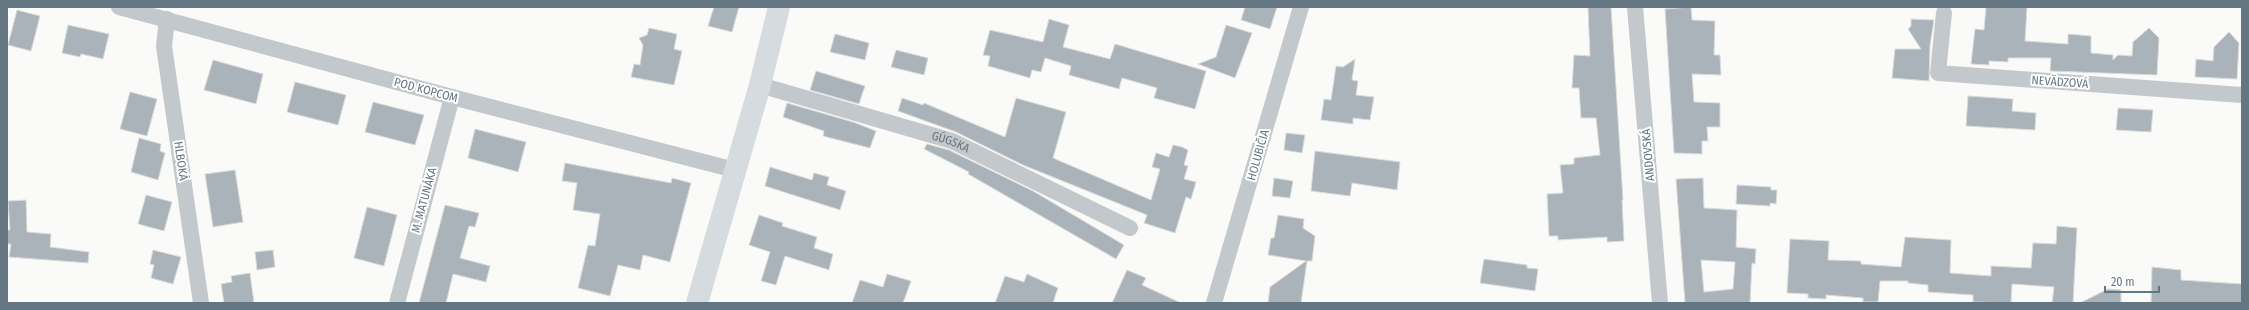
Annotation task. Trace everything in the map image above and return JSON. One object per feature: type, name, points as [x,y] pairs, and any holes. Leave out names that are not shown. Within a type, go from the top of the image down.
[{"type":"main road","points":[[697,303],[760,85],[780,7]]},
{"type":"street","name":"POD KOPCOM","points":[[119,7],[452,97],[735,170]]},
{"type":"street","name":"HOLUBIČIA","points":[[1214,303],[1301,7]]},
{"type":"street","name":"ANDOVSKÁ","points":[[1636,7],[1660,303]]},
{"type":"street","name":"NEVÄDZOVÁ","points":[[1944,13],[1938,73],[2242,95]]},
{"type":"street","name":"HLBOKÁ","points":[[167,19],[164,46],[201,303]]},
{"type":"street","name":"GÚGSKA","points":[[760,85],[952,141],[1130,228]]},
{"type":"street","name":"M. MATUNÁKA","points":[[397,303],[452,97]]},
{"type":"building","points":[[714,7],[739,7],[732,32],[708,26]]},
{"type":"building","points":[[1245,7],[1277,7],[1270,29],[1241,20]]},
{"type":"building","points":[[1588,7],[1611,7],[1623,200],[1624,241],[1607,242],[1607,237],[1558,240],[1558,236],[1549,236],[1547,194],[1563,193],[1560,165],[1574,164],[1574,158],[1600,155],[1596,118],[1581,118],[1579,88],[1572,88],[1574,55],[1590,56]]},
{"type":"building","points":[[1691,7],[1692,20],[1715,21],[1714,55],[1720,55],[1721,75],[1692,74],[1694,102],[1720,103],[1720,127],[1707,127],[1708,141],[1702,141],[1702,154],[1674,153],[1665,9]]},
{"type":"building","points":[[1986,7],[2027,7],[2025,41],[2068,44],[2068,34],[2091,36],[2091,53],[2113,55],[2113,60],[2118,55],[2132,56],[2133,42],[2149,28],[2159,38],[2157,75],[2050,71],[2051,58],[2008,58],[2008,62],[1989,61],[1989,65],[1971,64],[1975,29],[1984,30]]},
{"type":"building","points":[[17,10],[40,16],[31,51],[8,45]]},
{"type":"building","points":[[1049,19],[1069,25],[1063,47],[1110,59],[1115,44],[1206,71],[1195,109],[1154,98],[1157,88],[1122,78],[1119,89],[1069,75],[1071,66],[1045,58],[1041,72],[1032,70],[1030,78],[988,66],[990,56],[983,55],[990,30],[1043,42]]},
{"type":"building","points":[[1911,19],[1934,20],[1930,45],[1929,81],[1892,78],[1895,49],[1921,49],[1908,29],[1911,26]]},
{"type":"building","points":[[68,25],[109,34],[103,59],[81,54],[80,57],[62,53]]},
{"type":"building","points":[[1226,25],[1252,33],[1235,78],[1198,64],[1216,57]]},
{"type":"building","points":[[649,28],[677,34],[674,49],[682,51],[674,85],[631,77],[634,64],[640,65],[643,45],[639,38],[647,35]]},
{"type":"building","points":[[2229,32],[2239,43],[2237,79],[2195,77],[2196,59],[2213,61],[2214,47]]},
{"type":"building","points":[[835,34],[869,43],[865,60],[830,52]]},
{"type":"building","points":[[896,50],[928,58],[924,75],[891,67]]},
{"type":"building","points":[[1355,59],[1352,80],[1358,81],[1356,95],[1374,97],[1370,120],[1353,118],[1353,124],[1321,120],[1324,99],[1331,100],[1336,66],[1343,67]]},
{"type":"building","points":[[213,60],[263,74],[256,104],[204,90]]},
{"type":"building","points":[[816,71],[865,86],[859,104],[810,90]]},
{"type":"building","points":[[295,82],[346,95],[338,125],[287,112]]},
{"type":"building","points":[[130,92],[157,99],[147,136],[120,129]]},
{"type":"building","points":[[1968,96],[2013,99],[2012,111],[2036,113],[2035,130],[1966,126]]},
{"type":"building","points":[[902,98],[923,105],[924,103],[1005,137],[1016,98],[1066,112],[1053,158],[1151,200],[1160,169],[1152,167],[1156,153],[1169,157],[1173,145],[1182,147],[1188,150],[1184,165],[1188,166],[1184,179],[1196,182],[1191,199],[1186,197],[1175,233],[1144,223],[1147,215],[1023,165],[956,132],[898,111]]},
{"type":"building","points":[[373,102],[424,115],[415,145],[365,132]]},
{"type":"building","points":[[787,103],[853,122],[876,131],[870,148],[823,136],[824,131],[783,117]]},
{"type":"building","points":[[2118,108],[2153,110],[2151,132],[2116,130]]},
{"type":"building","points":[[475,129],[526,142],[518,172],[468,158]]},
{"type":"building","points":[[1286,133],[1305,135],[1302,153],[1284,150]]},
{"type":"building","points":[[139,138],[161,144],[160,151],[165,153],[158,180],[131,172]]},
{"type":"building","points":[[927,144],[949,150],[1033,191],[1124,245],[1116,259],[968,174],[969,172],[924,149]]},
{"type":"building","points":[[1315,151],[1400,162],[1397,190],[1352,183],[1350,196],[1311,191]]},
{"type":"building","points":[[565,163],[671,183],[672,178],[691,183],[670,262],[643,255],[640,270],[618,265],[610,296],[578,288],[588,245],[595,246],[600,214],[573,210],[577,183],[562,181]]},
{"type":"building","points":[[770,167],[812,180],[814,173],[829,177],[827,185],[846,191],[840,210],[765,186]]},
{"type":"building","points":[[235,170],[243,222],[213,227],[205,174]]},
{"type":"building","points":[[1274,178],[1293,181],[1290,198],[1272,196]]},
{"type":"building","points":[[1703,178],[1704,208],[1737,210],[1736,247],[1756,249],[1755,264],[1752,263],[1750,303],[1685,303],[1676,179]],"holes":[[[1701,260],[1735,262],[1733,289],[1704,292]]]},
{"type":"building","points":[[1737,185],[1771,187],[1771,190],[1777,190],[1776,204],[1770,203],[1770,206],[1736,204]]},
{"type":"building","points":[[146,195],[172,202],[164,231],[138,224]]},
{"type":"building","points":[[26,200],[27,232],[51,234],[50,247],[89,252],[88,263],[9,257],[11,244],[7,244],[7,230],[10,230],[8,201]]},
{"type":"building","points":[[445,205],[479,213],[475,227],[469,226],[460,258],[490,266],[486,282],[453,274],[446,303],[419,303]]},
{"type":"building","points":[[367,207],[397,215],[384,266],[354,258]]},
{"type":"building","points":[[759,215],[783,223],[782,226],[817,237],[814,248],[833,254],[829,270],[785,256],[776,285],[761,281],[770,252],[749,245]]},
{"type":"building","points":[[1278,215],[1304,219],[1303,228],[1315,236],[1312,261],[1307,261],[1301,303],[1268,303],[1270,287],[1306,261],[1268,255],[1271,238],[1274,238]]},
{"type":"building","points":[[2057,226],[2077,228],[2073,303],[2052,303],[2054,287],[2012,284],[2011,303],[1973,302],[1973,295],[1928,292],[1928,285],[1908,283],[1908,281],[1880,281],[1878,302],[1863,302],[1863,298],[1826,295],[1826,299],[1808,298],[1808,294],[1787,293],[1790,239],[1829,241],[1828,260],[1861,261],[1861,264],[1901,267],[1905,237],[1951,240],[1950,273],[1991,276],[1991,266],[2031,268],[2033,243],[2056,244]]},
{"type":"building","points":[[153,250],[181,257],[173,284],[151,278],[154,265],[150,264]]},
{"type":"building","points":[[273,250],[275,267],[257,270],[255,252]]},
{"type":"building","points":[[1484,259],[1527,265],[1527,268],[1538,269],[1535,291],[1480,283]]},
{"type":"building","points":[[2152,267],[2181,270],[2181,280],[2242,284],[2242,303],[2151,303]]},
{"type":"building","points":[[1127,270],[1146,278],[1142,285],[1181,303],[1112,303]]},
{"type":"building","points":[[250,273],[254,303],[224,303],[221,284],[232,282],[231,276]]},
{"type":"building","points":[[887,274],[911,281],[903,303],[852,303],[860,280],[883,287]]},
{"type":"building","points":[[1027,274],[1058,288],[1053,303],[995,303],[1005,276],[1024,282]]},
{"type":"building","points":[[2108,289],[2121,290],[2121,303],[2080,303]]}]
